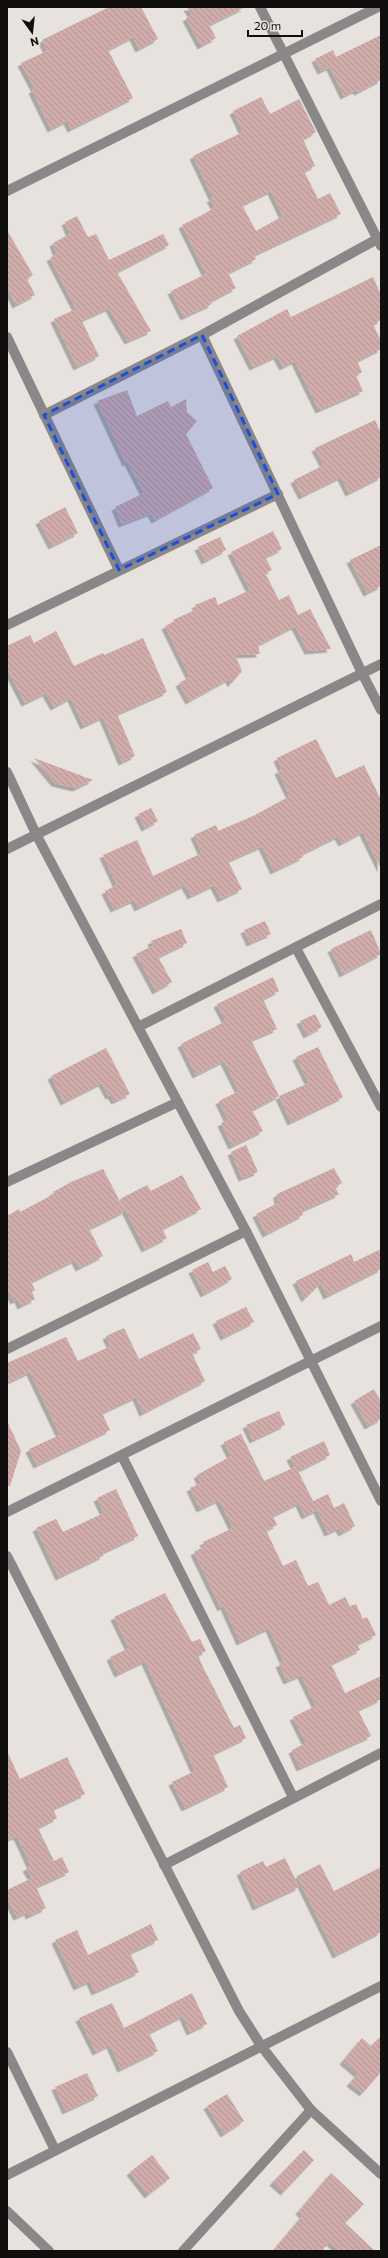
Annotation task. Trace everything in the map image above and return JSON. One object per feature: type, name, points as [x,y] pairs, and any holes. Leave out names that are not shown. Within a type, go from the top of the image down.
[{"type":"street","points":[[44,415],[202,335],[380,240],[282,54],[260,7]]},
{"type":"street","points":[[7,191],[378,7]]},
{"type":"street","points":[[202,335],[362,673],[381,710]]},
{"type":"street","points":[[7,337],[118,570]]},
{"type":"street","points":[[7,625],[118,570],[278,494]]},
{"type":"street","points":[[7,849],[381,664]]},
{"type":"street","points":[[7,772],[36,834],[246,1231],[381,1501]]},
{"type":"street","points":[[138,1027],[381,904]]},
{"type":"street","points":[[296,948],[380,1101]]},
{"type":"street","points":[[7,1182],[178,1102]]},
{"type":"street","points":[[7,1349],[246,1231]]},
{"type":"street","points":[[7,1512],[381,1326]]},
{"type":"street","points":[[122,1456],[293,1797]]},
{"type":"street","points":[[7,1556],[239,2011],[262,2047],[311,2110],[381,2174]]},
{"type":"street","points":[[164,1866],[381,1752]]},
{"type":"street","points":[[7,2175],[381,1986]]},
{"type":"street","points":[[7,2052],[55,2150]]},
{"type":"street","points":[[183,2251],[311,2110]]},
{"type":"street","points":[[7,2212],[49,2251]]},
{"type":"highlighted area","points":[[202,335],[278,494],[119,570],[44,415]]},
{"type":"building","points":[[109,7],[141,7],[158,39],[139,49],[133,37],[108,50],[133,98],[71,129],[67,121],[51,129],[32,90],[35,89],[21,63],[47,51],[42,40]]},
{"type":"building","points":[[187,7],[245,7],[209,25],[216,38],[201,46],[186,18],[192,15]]},
{"type":"building","points":[[381,35],[381,80],[358,92],[356,90],[344,96],[330,67],[321,71],[315,59],[333,50],[336,57]]},
{"type":"building","points":[[261,97],[270,114],[299,99],[316,132],[303,139],[315,166],[304,171],[318,199],[330,193],[341,214],[254,255],[256,259],[228,273],[236,288],[211,301],[212,304],[184,317],[171,291],[206,274],[182,225],[215,207],[210,199],[213,198],[193,156],[243,132],[233,111]],"holes":[[[271,191],[283,216],[256,231],[242,205]]]},
{"type":"building","points":[[77,216],[88,237],[96,234],[109,260],[163,234],[169,245],[117,272],[151,331],[128,341],[109,308],[82,320],[50,258],[57,254],[53,243],[70,234],[65,222]]},
{"type":"building","points":[[7,230],[33,275],[27,279],[35,295],[16,305],[7,287]]},
{"type":"building","points":[[373,277],[381,295],[381,320],[373,324],[381,341],[381,349],[357,361],[362,372],[356,376],[363,391],[319,410],[295,361],[283,367],[277,356],[253,367],[237,336],[287,309],[291,317]]},
{"type":"building","points":[[76,309],[99,356],[77,367],[54,319]]},
{"type":"building","points":[[127,390],[137,416],[168,401],[171,407],[186,399],[187,412],[197,421],[186,434],[213,488],[155,520],[151,513],[122,524],[115,507],[144,493],[128,462],[126,463],[97,401]]},
{"type":"building","points":[[375,420],[381,433],[381,477],[349,493],[341,477],[302,496],[294,480],[324,465],[315,448]]},
{"type":"building","points":[[65,507],[78,533],[52,546],[39,521]]},
{"type":"building","points":[[273,531],[282,549],[265,557],[272,570],[265,573],[279,600],[289,595],[298,615],[310,609],[331,649],[308,651],[295,626],[258,645],[260,654],[235,655],[242,671],[231,684],[229,679],[189,701],[179,683],[190,677],[165,626],[174,622],[173,620],[197,609],[195,605],[215,597],[218,605],[250,590],[231,552]]},
{"type":"building","points":[[220,537],[226,550],[205,561],[198,547]]},
{"type":"building","points":[[381,545],[381,586],[367,593],[350,560]]},
{"type":"building","points":[[56,631],[74,666],[143,638],[167,692],[117,714],[135,756],[122,762],[103,717],[84,726],[71,698],[54,707],[46,693],[25,703],[7,668],[7,646],[30,635],[34,643]]},
{"type":"building","points":[[316,739],[336,778],[364,765],[381,800],[381,869],[363,832],[342,843],[338,836],[302,854],[303,857],[274,871],[262,846],[228,861],[242,889],[221,899],[214,885],[191,896],[185,885],[138,908],[134,900],[114,909],[105,891],[117,885],[103,855],[137,840],[153,876],[202,853],[194,835],[216,825],[218,831],[253,816],[290,796],[278,771],[282,769],[277,758]]},
{"type":"building","points":[[34,758],[93,780],[76,788],[55,783]]},
{"type":"building","points":[[151,808],[158,821],[145,828],[138,814]]},
{"type":"building","points":[[265,921],[271,934],[250,943],[244,930]]},
{"type":"building","points":[[181,929],[187,943],[158,957],[151,941]]},
{"type":"building","points":[[371,930],[381,954],[343,974],[331,949]]},
{"type":"building","points":[[152,946],[172,982],[156,991],[136,954]]},
{"type":"building","points":[[273,977],[279,991],[263,999],[277,1029],[251,1040],[279,1096],[252,1110],[263,1131],[232,1146],[221,1123],[228,1120],[219,1101],[239,1091],[224,1061],[196,1075],[181,1044],[226,1021],[217,1004]]},
{"type":"building","points":[[315,1014],[322,1027],[307,1035],[300,1021]]},
{"type":"building","points":[[318,1047],[343,1097],[291,1122],[279,1096],[309,1083],[296,1057]]},
{"type":"building","points":[[106,1048],[130,1094],[115,1101],[111,1095],[109,1096],[102,1083],[64,1102],[51,1076]]},
{"type":"building","points":[[246,1145],[258,1172],[242,1178],[231,1152]]},
{"type":"building","points":[[334,1168],[342,1183],[335,1187],[339,1194],[301,1211],[303,1215],[266,1234],[256,1214],[278,1203],[277,1194]]},
{"type":"building","points":[[103,1169],[125,1211],[89,1229],[103,1256],[79,1268],[75,1260],[31,1282],[35,1290],[32,1292],[35,1299],[21,1306],[18,1299],[14,1301],[7,1288],[7,1216],[19,1209],[20,1212],[54,1194],[53,1192],[71,1182]]},
{"type":"building","points":[[182,1175],[201,1209],[162,1229],[167,1238],[145,1249],[120,1199],[147,1185],[151,1191]]},
{"type":"building","points":[[381,1249],[381,1269],[327,1296],[321,1283],[305,1299],[296,1281],[351,1254],[354,1262]]},
{"type":"building","points":[[208,1262],[213,1272],[225,1266],[232,1279],[204,1294],[192,1270]]},
{"type":"building","points":[[246,1307],[254,1322],[224,1337],[216,1321]]},
{"type":"building","points":[[124,1328],[139,1359],[193,1333],[201,1349],[192,1353],[205,1381],[143,1413],[136,1397],[102,1413],[110,1430],[37,1465],[29,1449],[60,1435],[30,1372],[7,1383],[7,1363],[66,1337],[78,1361],[111,1346],[106,1336]]},
{"type":"building","points":[[374,1389],[381,1402],[381,1419],[368,1426],[354,1401]]},
{"type":"building","points":[[279,1411],[285,1425],[253,1440],[246,1425]]},
{"type":"building","points":[[7,1421],[21,1451],[10,1486],[7,1485]]},
{"type":"building","points":[[241,1434],[264,1481],[295,1467],[290,1457],[324,1441],[330,1455],[298,1471],[313,1501],[328,1494],[334,1508],[344,1503],[355,1526],[342,1533],[339,1528],[328,1533],[317,1510],[305,1516],[299,1503],[273,1516],[277,1525],[266,1530],[283,1566],[296,1560],[308,1586],[318,1582],[329,1605],[345,1597],[350,1606],[356,1604],[363,1619],[367,1617],[376,1635],[357,1644],[360,1650],[331,1664],[345,1693],[381,1676],[381,1699],[358,1710],[371,1736],[300,1768],[292,1750],[306,1743],[293,1717],[316,1706],[301,1675],[287,1681],[279,1664],[284,1662],[269,1628],[240,1642],[224,1606],[221,1608],[194,1552],[205,1546],[203,1542],[233,1528],[219,1500],[200,1509],[190,1488],[201,1483],[197,1475],[231,1456],[224,1442]]},
{"type":"building","points":[[116,1489],[138,1536],[102,1553],[103,1556],[59,1577],[36,1528],[56,1519],[63,1532],[104,1513],[97,1498]]},
{"type":"building","points":[[165,1593],[192,1642],[200,1639],[206,1651],[198,1655],[203,1667],[234,1728],[240,1725],[246,1738],[213,1754],[228,1787],[185,1808],[172,1782],[195,1771],[145,1661],[118,1674],[110,1657],[129,1648],[114,1617]]},
{"type":"building","points":[[7,1751],[20,1779],[67,1757],[85,1794],[53,1809],[57,1818],[38,1828],[54,1861],[62,1857],[69,1872],[36,1887],[46,1908],[29,1916],[28,1912],[17,1917],[7,1897],[7,1890],[32,1878],[26,1868],[31,1866],[18,1838],[16,1836],[7,1840]]},
{"type":"building","points":[[285,1858],[299,1887],[256,1907],[240,1872],[263,1861],[266,1867]]},
{"type":"building","points":[[320,1864],[334,1891],[381,1867],[381,1932],[336,1955],[297,1876]]},
{"type":"building","points":[[151,1924],[158,1940],[130,1953],[139,1972],[95,1992],[90,1981],[77,1987],[55,1940],[77,1930],[88,1955]]},
{"type":"building","points":[[192,1993],[207,2024],[190,2032],[183,2016],[149,2033],[158,2051],[121,2069],[110,2045],[96,2052],[79,2018],[112,2003],[124,2028]]},
{"type":"building","points":[[381,2036],[381,2072],[363,2093],[350,2083],[358,2074],[343,2061],[362,2038],[371,2046]]},
{"type":"building","points":[[87,2073],[98,2096],[66,2111],[55,2087]]},
{"type":"building","points":[[227,2094],[244,2121],[224,2134],[207,2106]]},
{"type":"building","points":[[304,2150],[314,2160],[284,2192],[273,2182]]},
{"type":"building","points":[[152,2155],[170,2178],[148,2195],[130,2172]]},
{"type":"building","points":[[331,2173],[364,2204],[345,2223],[375,2251],[339,2251],[330,2242],[321,2251],[273,2251],[303,2215],[299,2211]]}]
